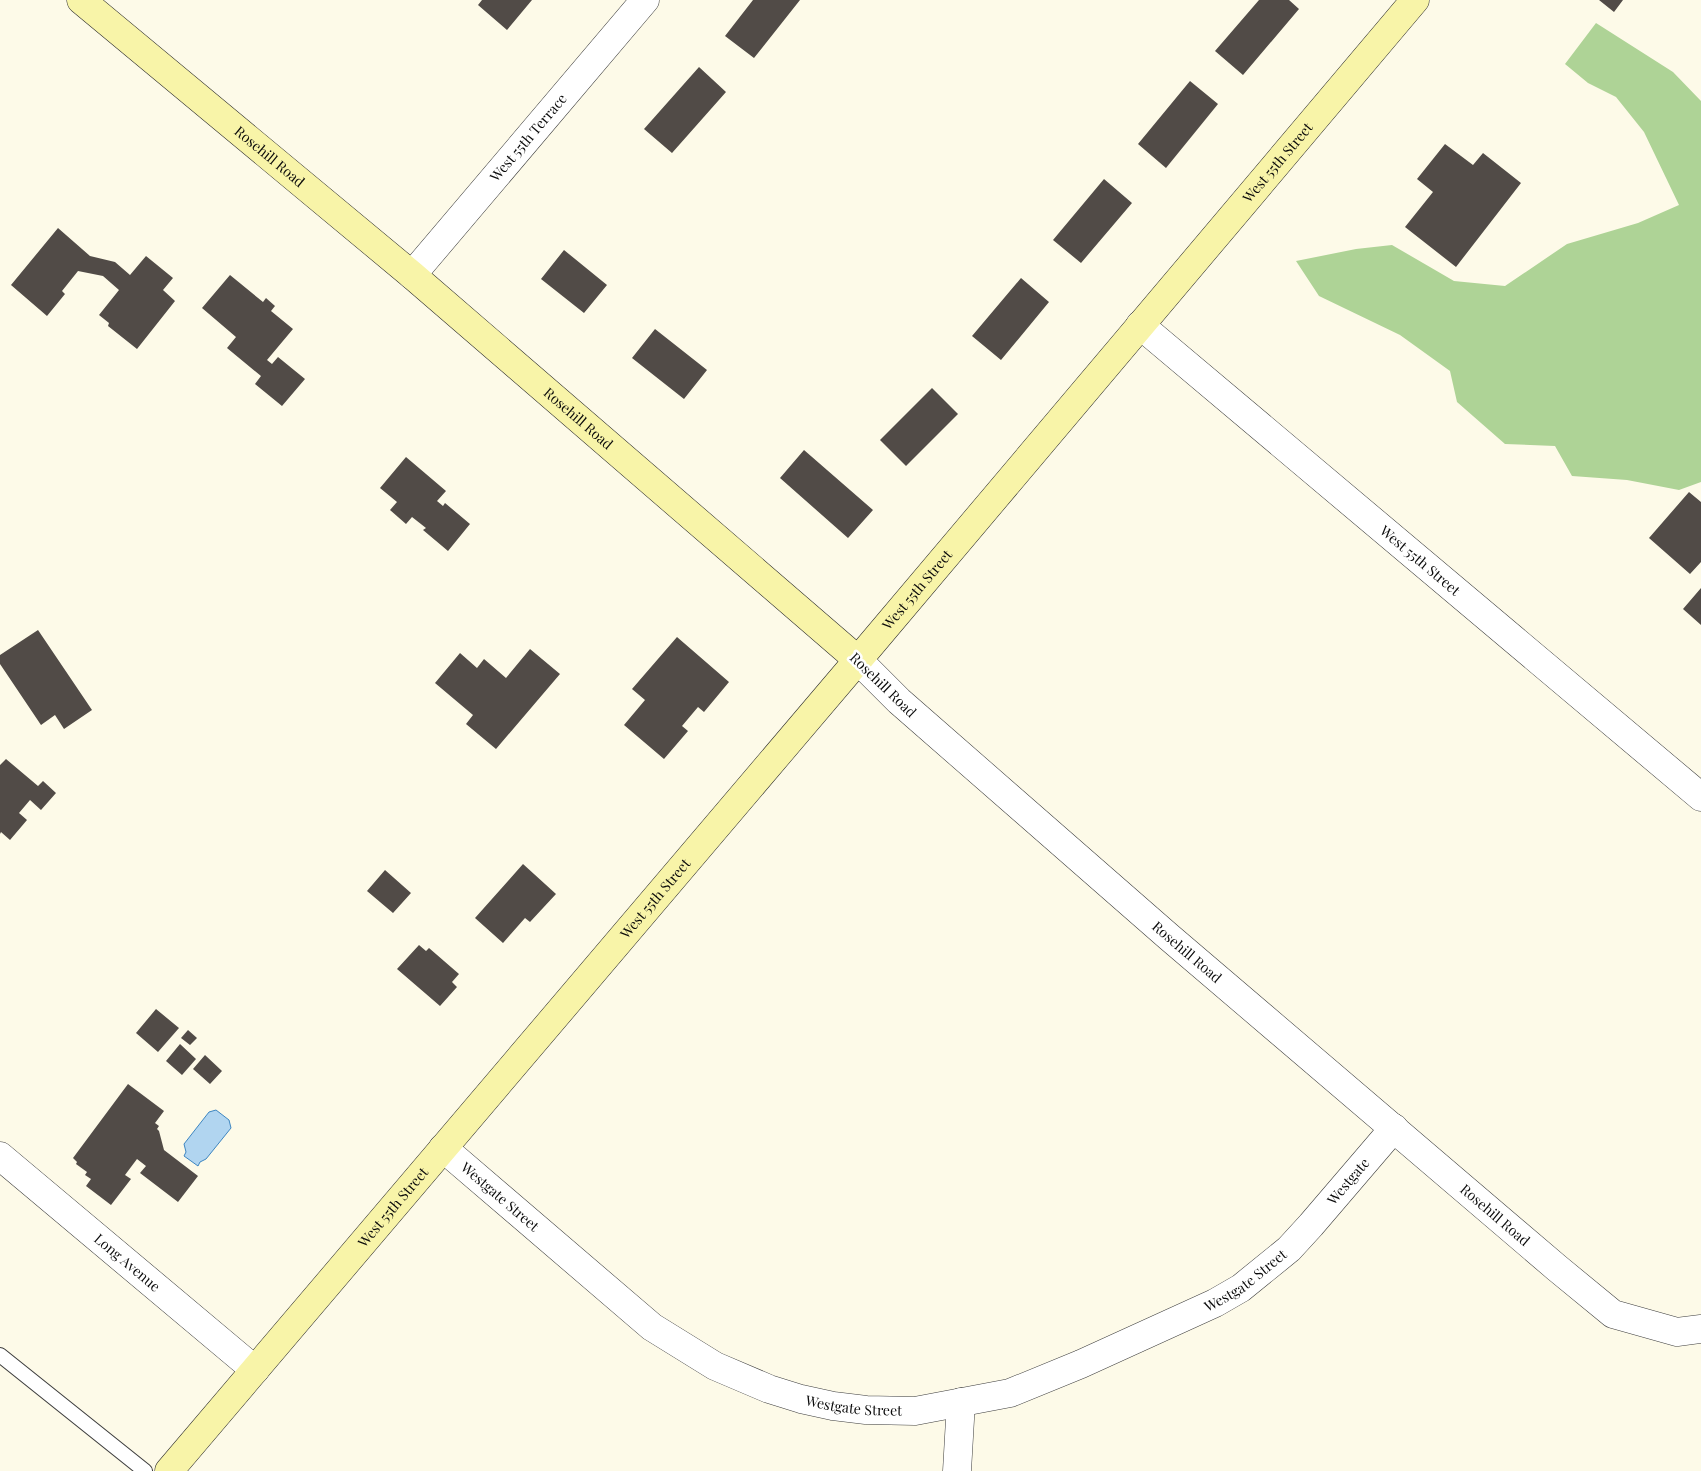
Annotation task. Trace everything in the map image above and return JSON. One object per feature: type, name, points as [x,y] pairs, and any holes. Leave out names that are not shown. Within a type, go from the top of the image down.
[{"type":"street","name":"Rosehill Road","points":[[82,0],[412,275],[858,660],[898,701],[1154,924],[1613,1314],[1677,1332],[1701,1329]]},
{"type":"street","name":"West 55th Terrace","points":[[412,275],[644,0]]},
{"type":"street","name":"West 55th Street","points":[[169,1471],[858,660],[1415,0]]},
{"type":"street","name":"West 55th Street","points":[[1140,325],[1701,797]]},
{"type":"street","name":"Westgate","points":[[1302,1234],[1394,1128]]},
{"type":"street","name":"Westgate Street","points":[[443,1148],[652,1327],[715,1366],[769,1389],[833,1406],[866,1410],[915,1411],[1010,1393],[1081,1364],[1215,1304],[1241,1288],[1289,1249],[1302,1234]]},
{"type":"street","name":"Long Avenue","points":[[0,1156],[256,1370]]},
{"type":"street","points":[[957,1471],[961,1402]]},
{"type":"lane","points":[[0,1355],[145,1471]]},
{"type":"green space","points":[[1596,23],[1673,72],[1701,101],[1701,482],[1679,490],[1627,480],[1572,476],[1555,446],[1505,444],[1457,402],[1450,371],[1400,335],[1319,296],[1296,261],[1356,249],[1392,245],[1454,281],[1505,286],[1567,244],[1638,223],[1679,205],[1644,132],[1616,97],[1588,83],[1565,64]]},
{"type":"water","points":[[216,1110],[229,1120],[231,1128],[198,1166],[184,1156],[186,1152],[184,1144],[209,1112]]},
{"type":"building","points":[[482,0],[532,0],[507,30],[478,5]]},
{"type":"building","points":[[753,0],[800,0],[754,58],[725,36]]},
{"type":"building","points":[[1259,0],[1289,0],[1299,9],[1243,75],[1215,51]]},
{"type":"building","points":[[1599,0],[1623,0],[1614,12]]},
{"type":"building","points":[[699,67],[726,92],[672,153],[644,129]]},
{"type":"building","points":[[1190,81],[1218,104],[1166,168],[1138,144]]},
{"type":"building","points":[[1445,144],[1473,165],[1483,153],[1521,183],[1456,267],[1405,227],[1433,192],[1417,179]]},
{"type":"building","points":[[1104,179],[1132,203],[1081,263],[1053,240]]},
{"type":"building","points":[[58,228],[90,256],[115,262],[130,275],[146,256],[173,278],[163,290],[175,301],[137,349],[108,326],[109,323],[99,315],[119,290],[103,276],[78,271],[62,291],[65,294],[47,316],[11,285]]},
{"type":"building","points":[[564,250],[607,285],[584,313],[541,279]]},
{"type":"building","points":[[230,275],[263,302],[266,298],[275,306],[271,311],[293,329],[267,360],[272,364],[278,357],[305,379],[282,406],[255,384],[261,376],[227,348],[236,337],[202,308]]},
{"type":"building","points":[[1021,278],[1049,302],[1001,360],[972,336]]},
{"type":"building","points":[[655,329],[707,370],[684,399],[632,358]]},
{"type":"building","points":[[932,388],[958,414],[906,466],[880,440]]},
{"type":"building","points":[[804,450],[873,510],[848,538],[780,478]]},
{"type":"building","points":[[406,457],[446,491],[437,501],[443,506],[445,503],[470,524],[448,551],[423,530],[426,528],[412,517],[406,524],[390,510],[397,502],[380,488]]},
{"type":"building","points":[[1689,492],[1701,502],[1701,562],[1690,574],[1649,538]]},
{"type":"building","points":[[1701,588],[1701,625],[1683,609]]},
{"type":"building","points":[[38,630],[92,710],[64,729],[55,715],[41,725],[0,664],[0,655]]},
{"type":"building","points":[[677,637],[729,682],[704,712],[698,707],[682,726],[688,731],[664,759],[624,725],[645,700],[632,689]]},
{"type":"building","points":[[530,649],[560,674],[496,749],[466,724],[473,715],[435,683],[460,653],[477,668],[484,659],[506,678]]},
{"type":"building","points":[[6,759],[38,786],[43,781],[56,793],[41,810],[30,800],[19,813],[27,820],[10,840],[1,832],[0,834],[0,765]]},
{"type":"building","points":[[523,864],[556,894],[530,922],[525,918],[503,943],[475,918]]},
{"type":"building","points":[[385,870],[411,893],[393,913],[367,891]]},
{"type":"building","points":[[419,945],[426,951],[429,948],[459,974],[452,982],[457,987],[440,1006],[397,969]]},
{"type":"building","points":[[156,1009],[179,1028],[158,1052],[136,1033]]},
{"type":"building","points":[[188,1030],[197,1038],[190,1045],[181,1038]]},
{"type":"building","points":[[180,1044],[196,1059],[182,1075],[166,1061]]},
{"type":"building","points":[[205,1055],[222,1071],[210,1084],[193,1069]]},
{"type":"building","points":[[128,1084],[164,1111],[155,1123],[159,1126],[157,1129],[164,1150],[198,1176],[178,1202],[140,1173],[146,1166],[137,1159],[125,1175],[131,1179],[111,1205],[86,1186],[91,1179],[85,1175],[87,1172],[76,1164],[77,1162],[73,1158]]}]
